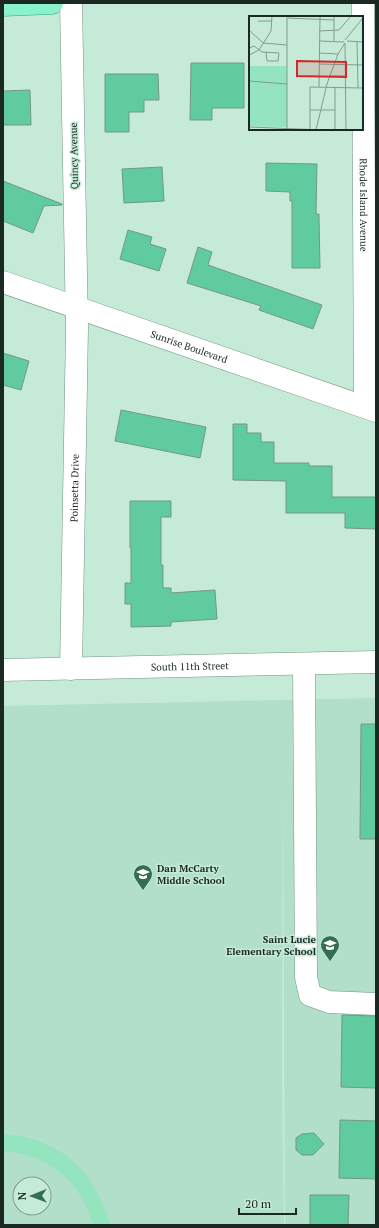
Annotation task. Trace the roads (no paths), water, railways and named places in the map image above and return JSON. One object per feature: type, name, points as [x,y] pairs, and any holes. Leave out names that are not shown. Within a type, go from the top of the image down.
[{"type":"main road","points":[[3,5],[52,3]]},
{"type":"street","name":"Quincy Avenue","points":[[71,3],[77,308]]},
{"type":"street","name":"Rhode Island Avenue","points":[[363,3],[370,409]]},
{"type":"street","name":"Sunrise Boulevard","points":[[3,282],[370,409]]},
{"type":"street","name":"Poinsetta Drive","points":[[71,669],[77,308]]},
{"type":"street","name":"South 11th Street","points":[[3,670],[376,662]]},
{"type":"street","points":[[304,664],[306,977],[310,995],[329,1002],[376,1004]]},
{"type":"place","name":"Dan McCarty Middle School","points":[[143,891]]},
{"type":"place","name":"Saint Lucie Elementary School","points":[[330,962]]}]
